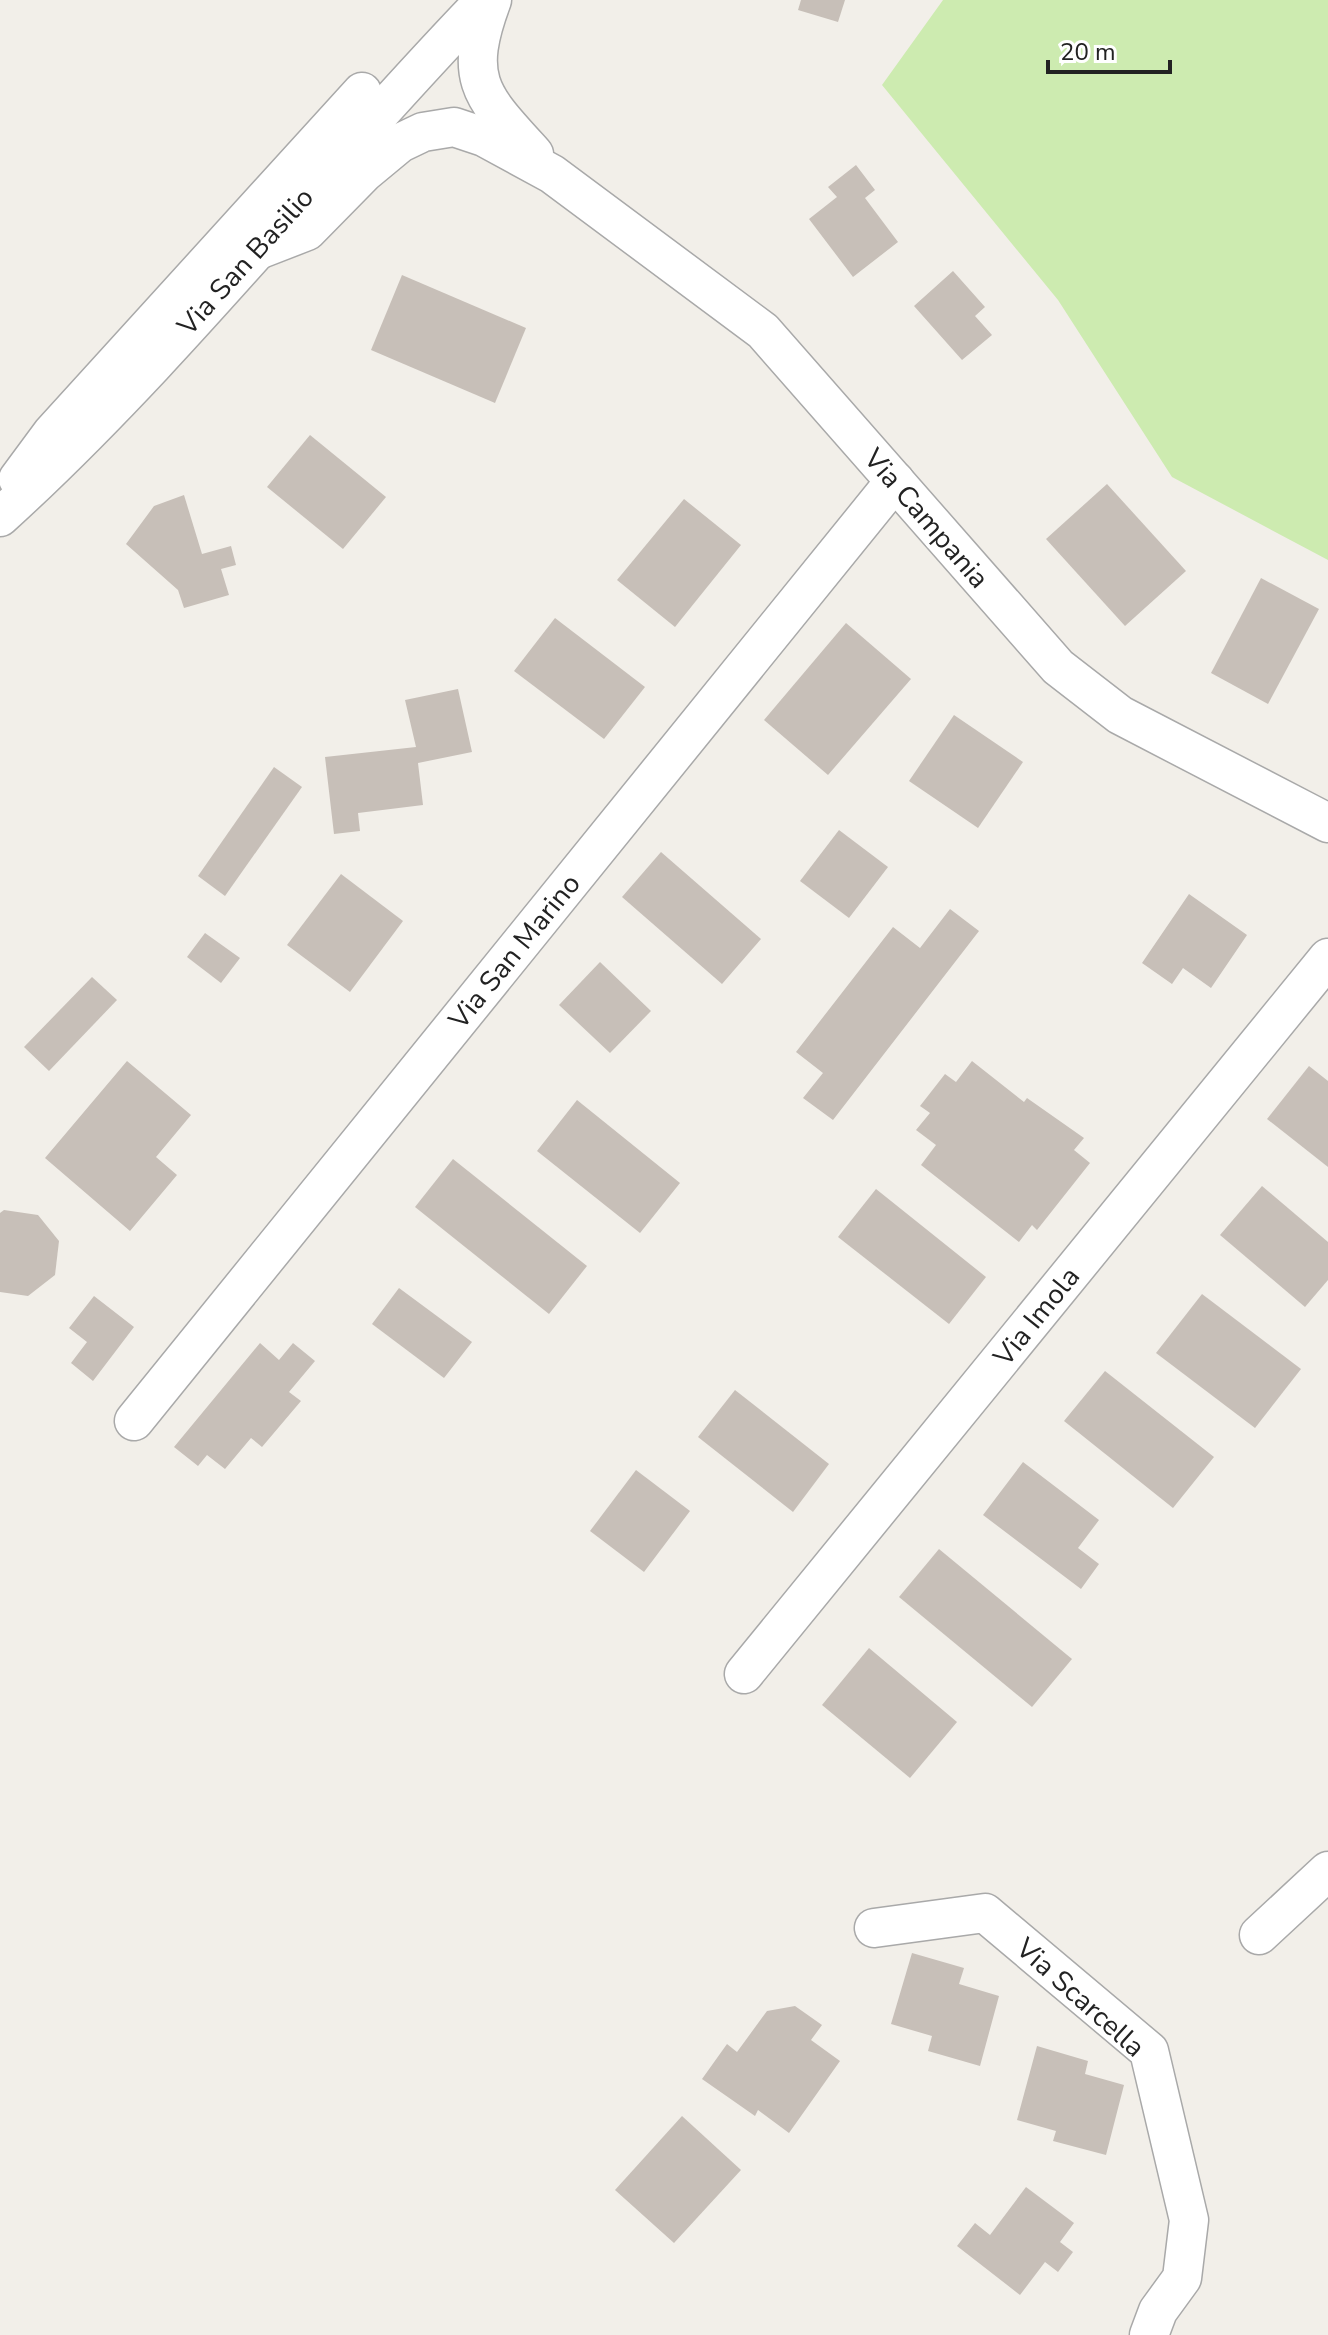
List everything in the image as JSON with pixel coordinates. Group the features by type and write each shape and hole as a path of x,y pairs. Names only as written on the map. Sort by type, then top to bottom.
{"street":[{"name":"Via San Basilio","path":"0,503 52,433 282,178 450,0"},
{"name":"Via San Basilio","path":"0,517 67,456 485,0"},
{"path":"492,0 481,28 476,61 481,90 552,174"},
{"path":"253,252 307,231 365,172 400,143 423,132 454,127 484,137 552,174"},
{"name":"Via Campania","path":"552,174 763,331 1058,667 1120,715 1328,823"},
{"name":"Via San Marino","path":"134,1421 895,481"},
{"name":"Via Imola","path":"744,1674 1328,958"},
{"path":"1259,1935 1328,1871"},
{"name":"Via Scarcella","path":"874,1928 985,1913 1149,2051 1189,2220 1182,2278 1158,2311 1149,2335"}],"green space":[{"path":"943,0 1328,0 1328,560 1172,477 1058,300 882,85"}],"building":[{"path":"801,0 845,0 838,22 798,10"},
{"path":"856,165 875,190 865,198 898,242 853,277 809,219 837,197 828,187"},
{"path":"953,271 985,307 975,316 992,335 962,360 914,306"},
{"path":"402,275 526,328 495,403 371,350"},
{"path":"310,435 386,497 343,549 267,487"},
{"path":"1107,484 1186,571 1125,626 1046,539"},
{"path":"184,495 202,554 231,546 236,565 221,569 229,595 184,608 178,590 126,544 154,506"},
{"path":"684,499 741,545 675,627 617,580"},
{"path":"1261,578 1319,609 1268,704 1211,673"},
{"path":"555,618 645,687 604,739 514,671"},
{"path":"846,623 911,679 828,775 764,720"},
{"path":"458,689 472,752 418,763 423,805 358,813 360,831 334,834 325,757 416,747 405,700"},
{"path":"954,715 1023,762 978,828 909,781"},
{"path":"274,767 302,787 225,896 198,876"},
{"path":"839,830 888,867 849,918 800,881"},
{"path":"661,852 761,939 722,984 622,897"},
{"path":"341,874 403,921 350,992 287,945"},
{"path":"1189,894 1247,935 1211,988 1183,968 1172,984 1142,963"},
{"path":"950,909 979,931 833,1120 803,1098 823,1073 796,1052 893,927 920,948"},
{"path":"205,933 240,958 221,983 187,957"},
{"path":"600,962 651,1011 610,1053 559,1005"},
{"path":"92,977 117,1000 49,1071 24,1047"},
{"path":"127,1061 191,1115 156,1157 177,1175 130,1231 45,1158"},
{"path":"972,1061 1024,1102 1027,1098 1084,1138 1074,1150 1090,1163 1037,1230 1032,1225 1019,1242 921,1165 936,1145 916,1130 930,1113 920,1106 945,1074 956,1082"},
{"path":"1309,1066 1328,1081 1328,1167 1267,1119"},
{"path":"577,1100 680,1183 640,1233 537,1151"},
{"path":"453,1159 587,1266 549,1314 415,1207"},
{"path":"1262,1186 1328,1242 1328,1280 1305,1307 1220,1235"},
{"path":"876,1189 986,1277 949,1324 838,1237"},
{"path":"4,1210 38,1215 59,1241 55,1275 28,1296 0,1292 0,1213"},
{"path":"399,1288 472,1342 444,1378 372,1324"},
{"path":"1202,1294 1301,1369 1255,1428 1156,1353"},
{"path":"94,1296 134,1327 93,1381 71,1363 87,1342 69,1328"},
{"path":"260,1343 279,1360 293,1343 315,1361 289,1392 301,1401 262,1447 251,1438 225,1469 207,1455 198,1466 174,1447"},
{"path":"1105,1371 1214,1457 1173,1508 1064,1421"},
{"path":"735,1390 829,1464 793,1512 698,1437"},
{"path":"1023,1462 1099,1520 1078,1548 1099,1564 1081,1589 983,1515"},
{"path":"636,1470 690,1511 644,1572 590,1531"},
{"path":"939,1549 1072,1659 1032,1707 899,1597"},
{"path":"869,1648 957,1722 910,1778 822,1705"},
{"path":"912,1953 964,1968 959,1984 999,1996 980,2066 928,2051 932,2036 891,2024"},
{"path":"795,2006 822,2025 811,2040 840,2061 789,2133 758,2110 755,2116 702,2079 727,2044 737,2052 767,2011"},
{"path":"1037,2046 1088,2061 1085,2074 1124,2085 1106,2155 1053,2141 1056,2131 1017,2120"},
{"path":"682,2116 741,2170 674,2243 615,2190"},
{"path":"1026,2187 1074,2223 1060,2242 1073,2252 1058,2272 1045,2262 1020,2295 957,2246 975,2223 990,2235"}]}
